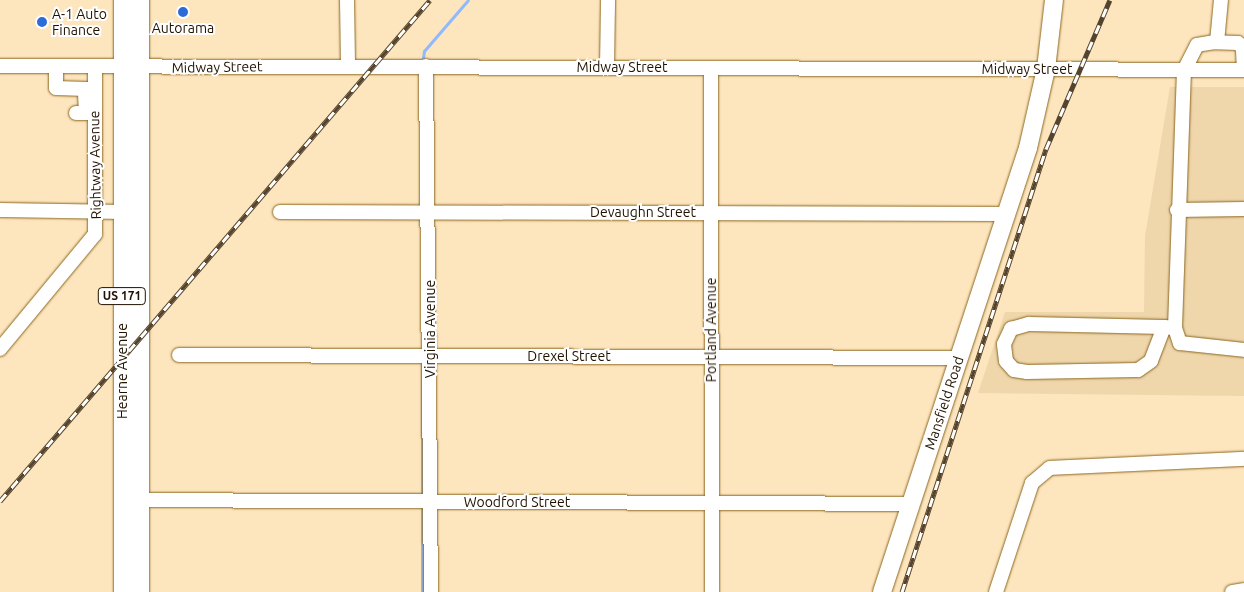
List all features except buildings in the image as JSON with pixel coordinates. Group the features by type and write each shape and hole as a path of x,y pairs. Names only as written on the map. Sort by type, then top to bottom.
{"main road":[{"name":"Hearne Avenue","path":"123,0 132,68 140,592"},
{"name":"Hearne Avenue","path":"123,592 123,212 132,68 140,0"},
{"name":"Mansfield Road","path":"1041,69 1047,0"},
{"name":"Mansfield Road","path":"882,592 1028,148 1054,0"}],"street":[{"path":"347,0 348,66"},
{"path":"607,67 608,0"},
{"path":"1217,42 1221,0"},
{"path":"1170,327 1028,324 1011,329 1004,344 1006,361 1021,371 1138,370 1151,361 1170,327 1184,70 1197,45 1217,42 1238,43 1243,48 1244,70"},
{"name":"Midway Street","path":"0,66 95,68 426,66 1244,70"},
{"path":"56,66 56,88 90,89"},
{"name":"Virginia Avenue","path":"426,66 431,356 431,592"},
{"name":"Rightway Avenue","path":"0,349 90,243 96,210 85,113 95,68"},
{"name":"Portland Avenue","path":"711,68 712,592"},
{"path":"1177,210 1244,209"},
{"path":"0,210 96,210 123,212"},
{"name":"Devaughn Street","path":"280,212 1006,214"},
{"path":"1170,327 1180,343 1244,350"},
{"name":"Drexel Street","path":"179,355 959,358"},
{"path":"996,592 1032,483 1044,473 1062,465 1244,459"},
{"name":"Woodford Street","path":"122,500 911,504"},
{"path":"1232,592 1244,590"}],"shaded area":[{"path":"1170,87 1244,87 1244,396 978,393 1005,312 1144,312 1145,236"}],"waterway":[{"path":"423,58 424,51 468,0"},
{"path":"422,364 422,493"},
{"path":"422,509 422,592"}],"railway":[{"path":"0,501 430,0"},
{"path":"902,592 1046,149 1110,0"}],"place":[{"name":"Autorama","path":"183,12"},
{"name":"A-1 Auto Finance","path":"42,22"}]}
